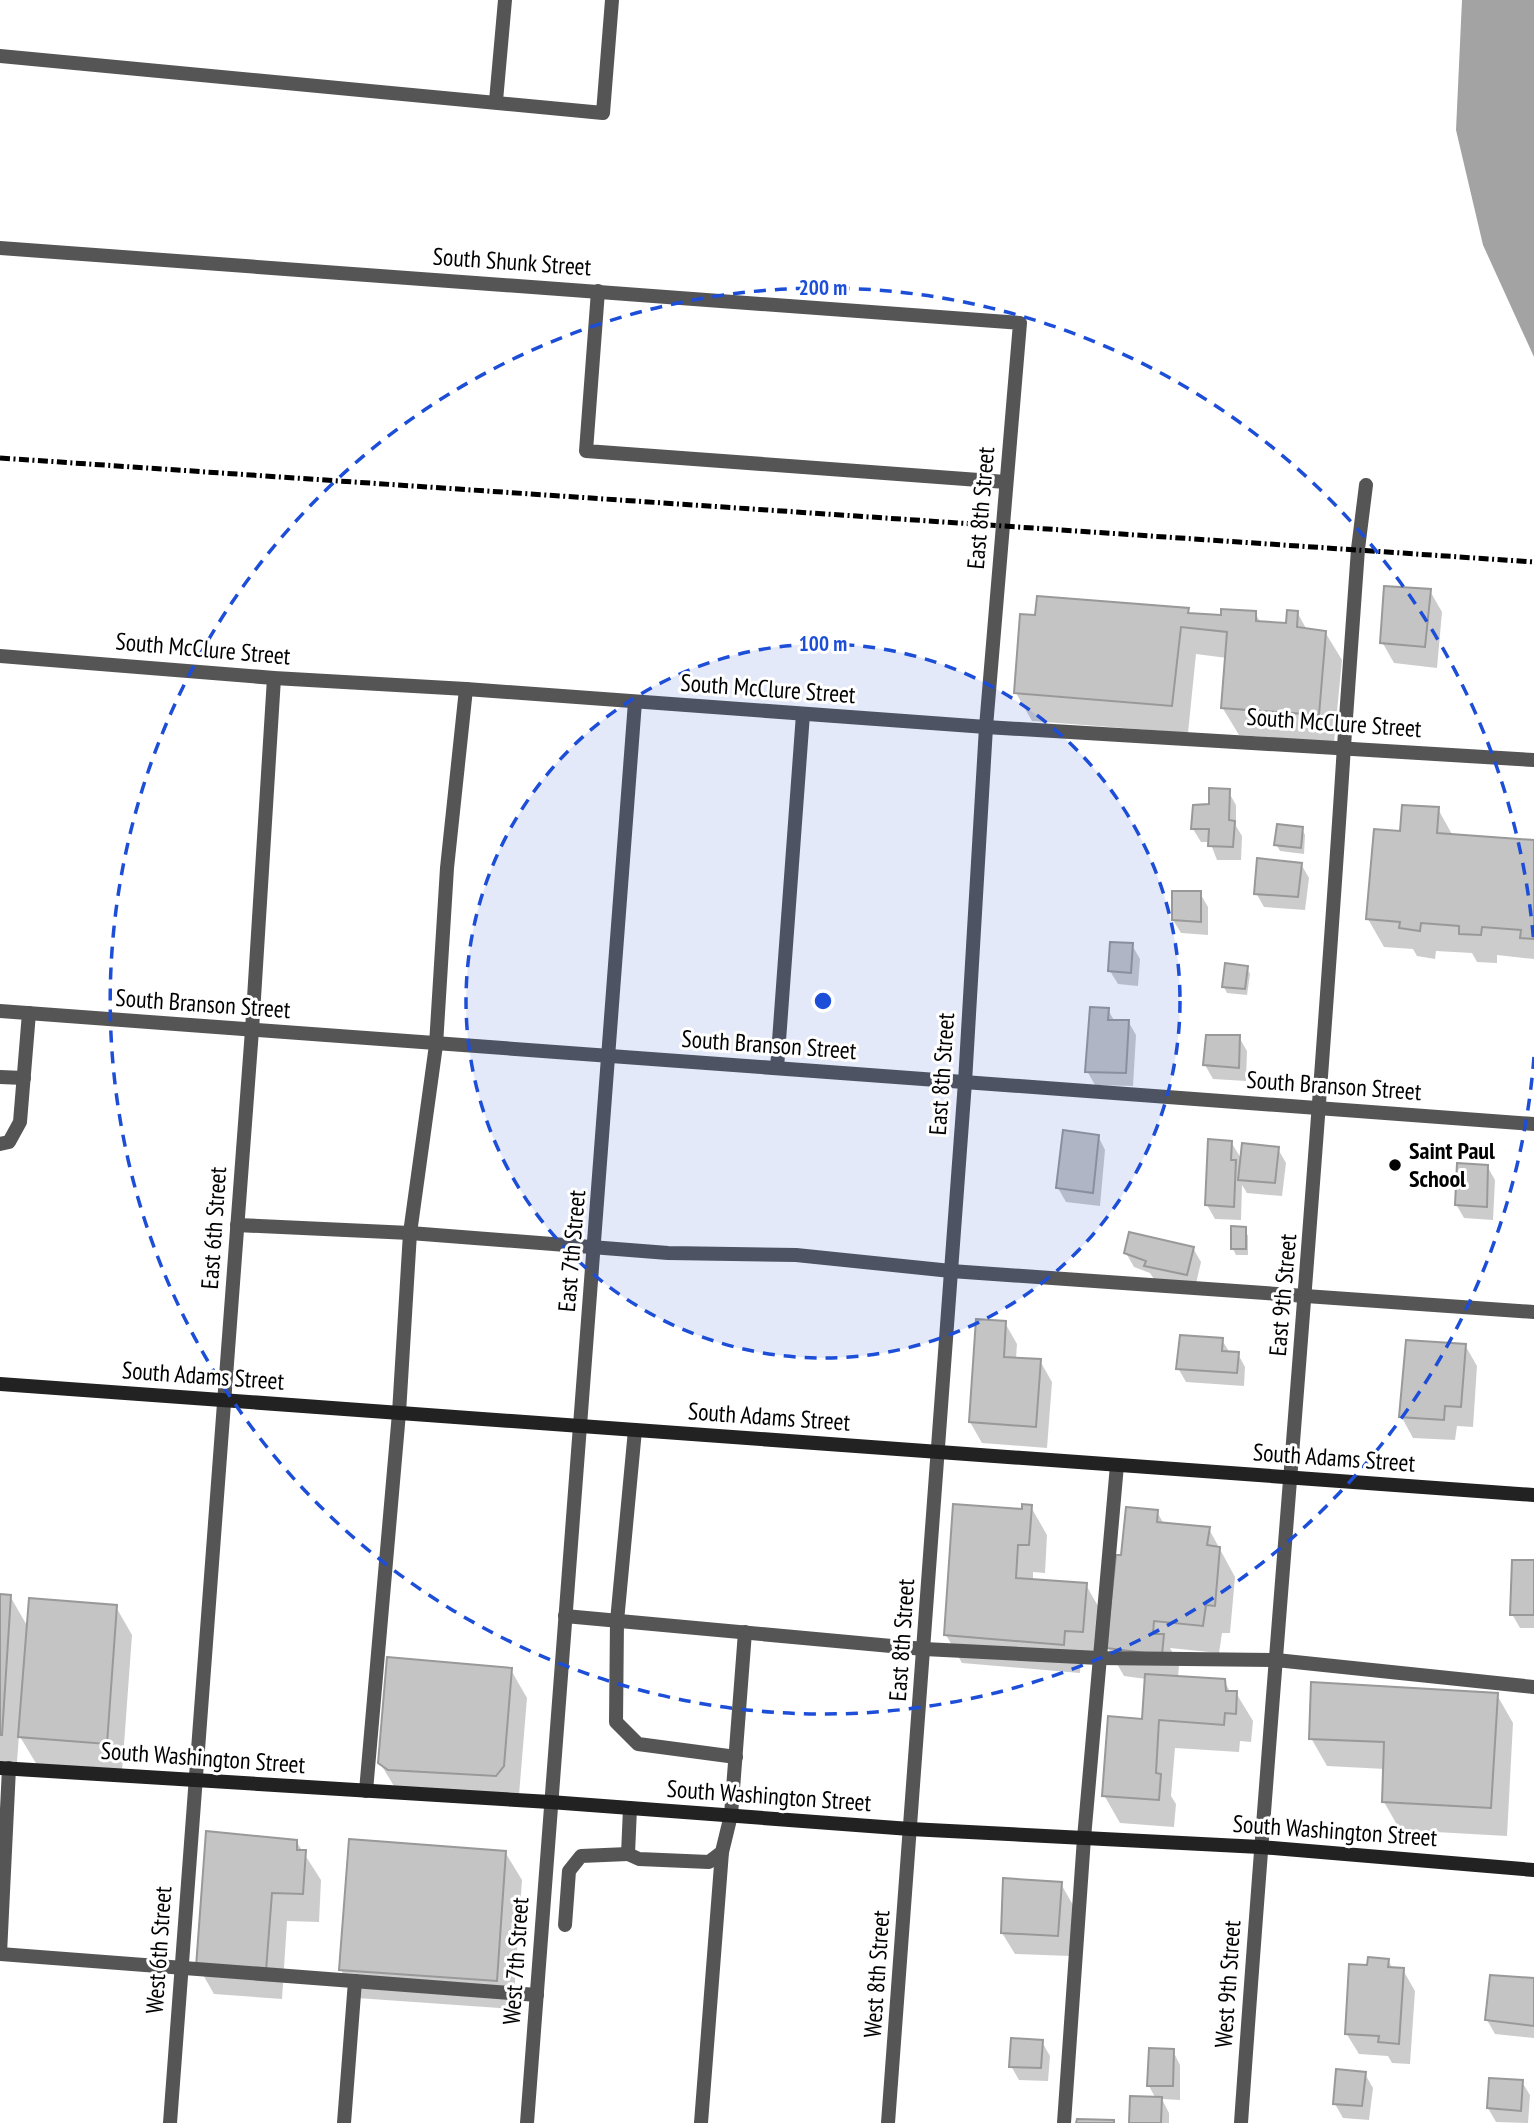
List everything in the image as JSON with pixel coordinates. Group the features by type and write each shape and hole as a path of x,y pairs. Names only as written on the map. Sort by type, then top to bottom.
{"main road":[{"name":"South Adams Street","path":"0,1384 1534,1495"},
{"name":"South Washington Street","path":"4,1768 550,1802 910,1829 1260,1847 1534,1870"}],"street":[{"path":"496,101 505,0"},
{"path":"0,56 603,113 612,0"},
{"name":"South Shunk Street","path":"0,248 1020,323"},
{"path":"598,291 586,451 1006,482"},
{"name":"East 8th Street","path":"910,1829 965,1082 986,727 1020,323"},
{"name":"East 9th Street","path":"1260,1847 1321,1107 1358,549 1366,485"},
{"name":"South McClure Street","path":"0,656 274,678 466,689 986,727 1345,746 1534,760"},
{"name":"East 6th Street","path":"194,1780 252,1030 274,678"},
{"path":"366,1791 399,1413 410,1233 436,1045 447,868 466,689"},
{"name":"East 7th Street","path":"550,1802 610,1056 635,702"},
{"path":"777,1068 803,714"},
{"name":"South Branson Street","path":"0,1011 1534,1124"},
{"path":"0,1144 9,1142 20,1122 29,1013"},
{"path":"0,1077 24,1078"},
{"path":"237,1225 410,1233 668,1253 796,1255 951,1271 1534,1312"},
{"path":"635,1430 617,1621 616,1722 638,1744 736,1757"},
{"path":"1064,2123 1084,1838 1117,1465"},
{"path":"565,1616 924,1649 1099,1658 1276,1660 1534,1687"},
{"path":"701,2123 722,1852 732,1815 745,1632"},
{"path":"4,1768 0,1954 537,1995"},
{"name":"West 6th Street","path":"170,2123 194,1780"},
{"name":"West 7th Street","path":"527,2123 550,1802"},
{"path":"628,1854 630,1808"},
{"name":"West 8th Street","path":"888,2123 910,1829"},
{"name":"West 9th Street","path":"1241,2123 1260,1847"},
{"path":"565,1925 569,1871 581,1856 628,1854 639,1859 709,1862 722,1852"},
{"path":"344,2123 355,1981"}],"shaded area":[{"path":"1462,0 1534,0 1534,357 1483,245 1456,130"}],"building":[{"path":"1384,586 1431,589 1425,647 1380,643"},
{"path":"1037,596 1189,608 1188,613 1221,615 1221,609 1256,611 1256,621 1286,623 1287,610 1298,611 1297,627 1326,631 1319,715 1221,708 1227,632 1181,627 1172,706 1014,693 1020,614 1035,615"},
{"path":"1209,788 1230,789 1229,820 1235,821 1233,847 1208,846 1209,829 1191,829 1193,805 1209,804"},
{"path":"1402,805 1439,807 1437,833 1534,840 1534,939 1520,938 1521,930 1482,927 1481,935 1459,934 1459,926 1421,923 1420,931 1399,928 1400,922 1366,919 1374,829 1400,831"},
{"path":"1277,824 1303,827 1301,848 1274,845"},
{"path":"1257,858 1302,863 1298,897 1254,894"},
{"path":"1172,891 1201,891 1201,922 1172,920"},
{"path":"1110,942 1133,943 1131,973 1108,971"},
{"path":"1225,963 1248,966 1245,989 1222,987"},
{"path":"1090,1007 1109,1008 1108,1020 1129,1020 1126,1073 1085,1072"},
{"path":"1206,1035 1240,1035 1239,1068 1203,1065"},
{"path":"1063,1130 1099,1135 1093,1193 1056,1188"},
{"path":"1208,1139 1232,1141 1231,1160 1236,1160 1234,1207 1205,1205"},
{"path":"1242,1143 1279,1147 1275,1183 1238,1180"},
{"path":"1457,1163 1488,1165 1487,1207 1455,1205"},
{"path":"1231,1226 1246,1227 1246,1249 1231,1249"},
{"path":"1129,1232 1194,1247 1187,1275 1144,1266 1146,1261 1124,1253"},
{"path":"976,1319 1006,1321 1004,1357 1041,1359 1036,1427 969,1422"},
{"path":"1180,1335 1223,1338 1222,1351 1239,1352 1237,1373 1176,1369"},
{"path":"1406,1340 1466,1344 1461,1407 1445,1406 1444,1420 1399,1417"},
{"path":"953,1504 1022,1509 1022,1504 1032,1505 1029,1545 1018,1545 1016,1578 1087,1583 1083,1632 1065,1631 1064,1645 944,1635"},
{"path":"1126,1507 1158,1510 1157,1522 1210,1527 1207,1545 1220,1547 1215,1606 1206,1605 1203,1626 1154,1621 1153,1634 1164,1634 1162,1655 1106,1648 1116,1555 1121,1555"},
{"path":"1512,1560 1534,1560 1534,1615 1510,1615"},
{"path":"0,1594 11,1595 2,1735 0,1735"},
{"path":"29,1598 117,1605 107,1744 18,1737"},
{"path":"387,1657 512,1668 504,1766 496,1776 388,1770 378,1763"},
{"path":"1145,1674 1225,1679 1226,1691 1237,1691 1236,1714 1225,1713 1224,1725 1159,1720 1156,1773 1161,1774 1159,1800 1102,1796 1108,1716 1142,1719"},
{"path":"1311,1682 1498,1693 1491,1808 1382,1802 1384,1742 1309,1739"},
{"path":"206,1831 297,1840 297,1850 306,1850 303,1894 272,1893 266,1971 196,1967"},
{"path":"349,1839 506,1851 497,1981 339,1970"},
{"path":"1003,1878 1062,1882 1058,1936 1001,1933"},
{"path":"1368,1957 1389,1959 1388,1967 1404,1968 1399,2044 1378,2042 1379,2036 1345,2034 1349,1964 1367,1965"},
{"path":"1490,1975 1534,1978 1534,2026 1485,2020"},
{"path":"1011,2038 1043,2040 1041,2068 1009,2067"},
{"path":"1149,2048 1174,2049 1173,2086 1147,2086"},
{"path":"1336,2069 1366,2072 1362,2106 1333,2104"},
{"path":"1489,2078 1523,2080 1521,2111 1487,2108"},
{"path":"1130,2096 1162,2097 1161,2123 1129,2123"},
{"path":"1077,2119 1114,2120 1114,2123 1076,2123"}],"railway":[{"path":"0,458 1534,562"}],"place":[{"name":"Saint Paul School","path":"1395,1165"}]}
